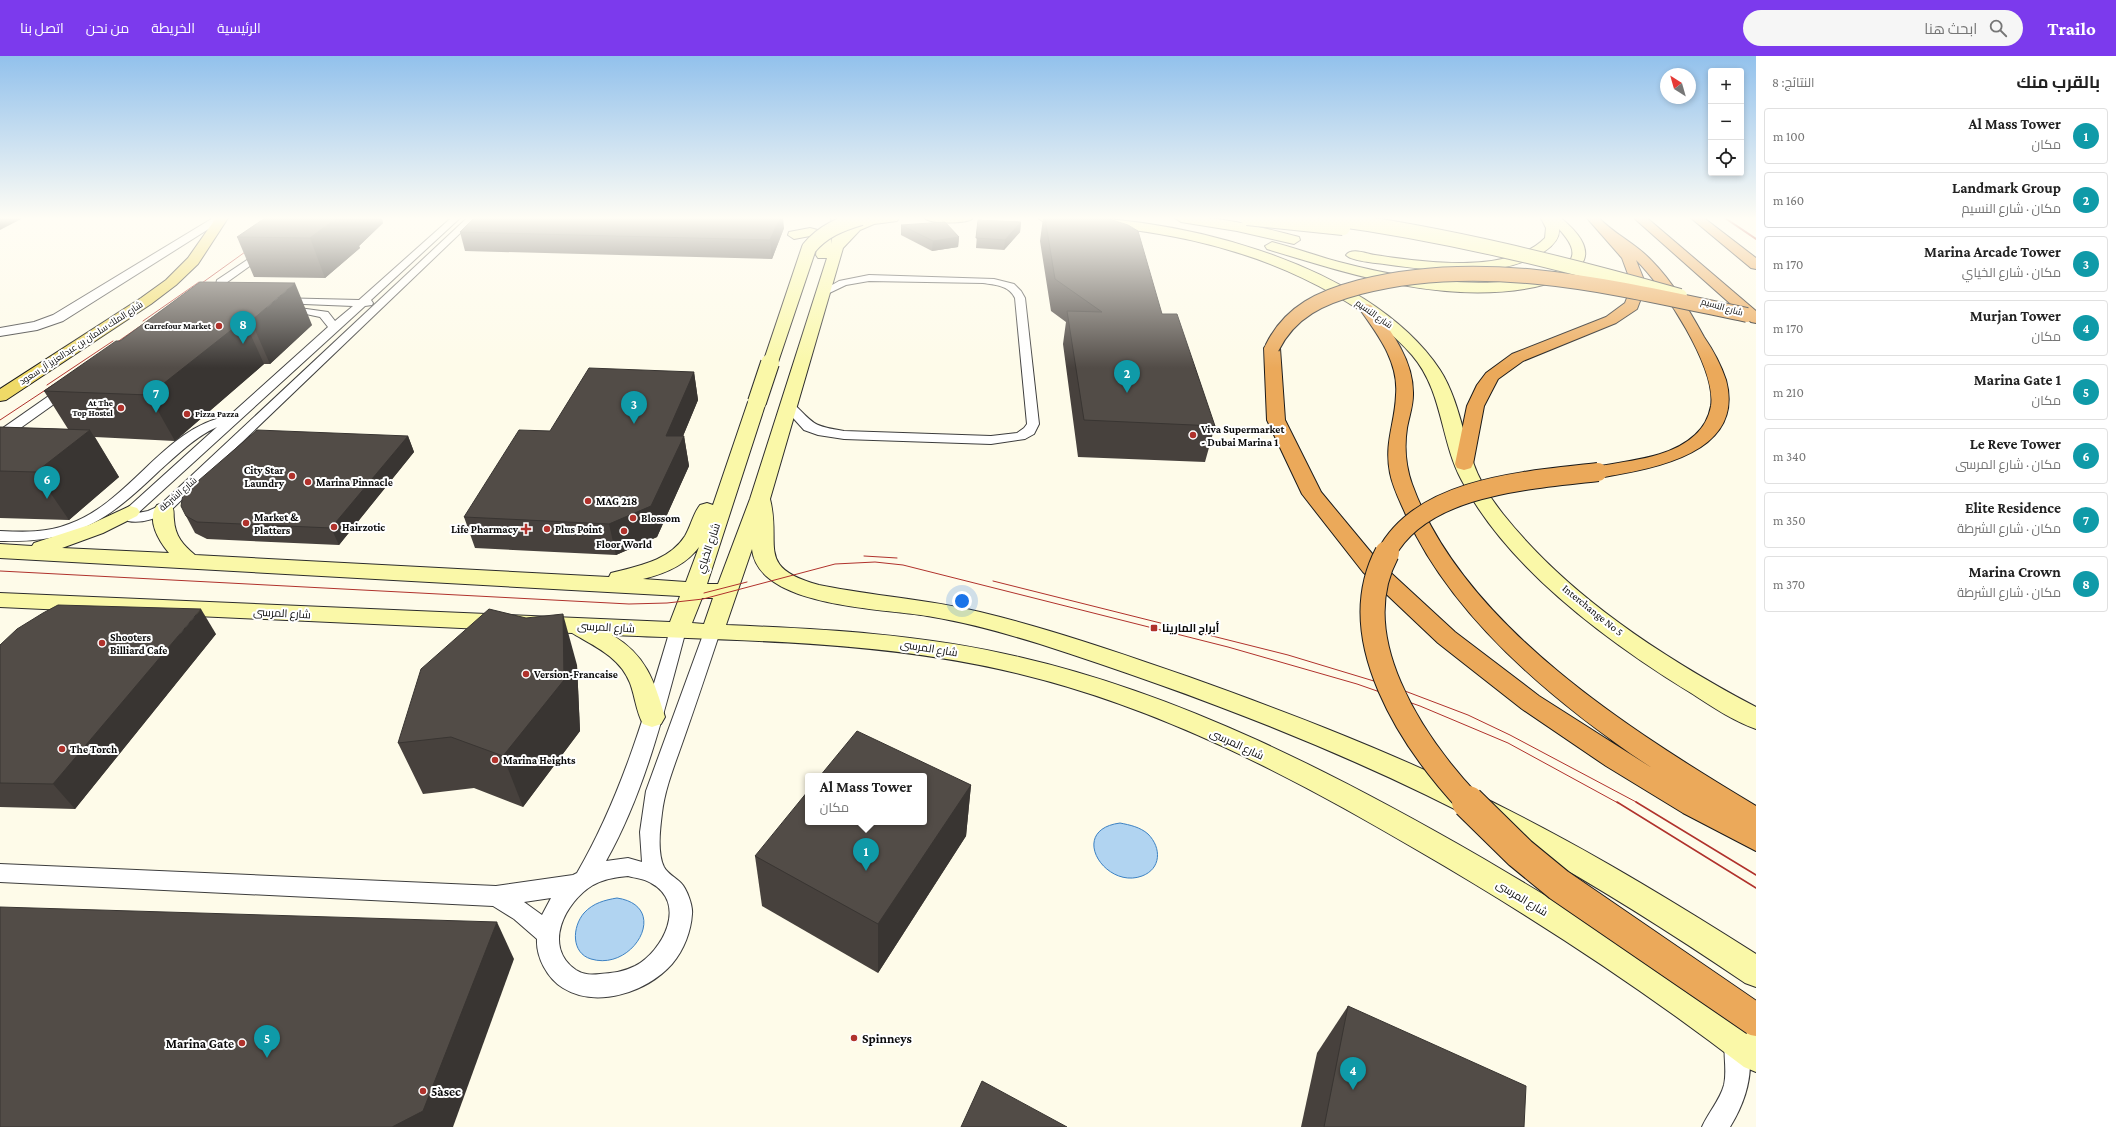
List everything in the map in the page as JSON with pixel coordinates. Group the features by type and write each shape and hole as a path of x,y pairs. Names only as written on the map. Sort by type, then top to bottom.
{"highway":[{"path":"1464,464 1476,403 1483,388 1493,375 1522,354 1607,323 1625,312 1636,299 1640,285 1635,268"},
{"path":"1651,268 1674,295 1714,371 1720,392 1720,402 1715,422 1709,431 1690,447 1660,459 1598,472 1492,487 1450,501 1415,521 1390,547 1380,563 1374,580 1372,621 1380,662 1393,694 1408,722 1427,752 1452,782 1512,846 1550,878 1591,908 1756,1020"},
{"path":"1697,268 1753,317"},
{"path":"1753,317 1641,294 1563,282 1493,276 1432,276 1361,286 1319,300 1289,321 1276,338 1269,363 1270,396 1280,434 1289,455 1309,489 1336,526 1397,593 1428,622 1490,673 1564,726 1648,778 1756,839"},
{"path":"1366,308 1391,343 1401,368 1404,381 1404,405 1397,446 1402,481 1418,521 1445,566 1486,615 1506,636 1576,698 1659,759 1756,820"}],"main road":[{"name":"شارع الملك سلمان بن عبدالعزيز آل سعود","path":"0,396 133,310 187,268"},
{"name":"شارع الخياي","path":"678,630 736,465 802,268"},
{"path":"826,268 829,275"},
{"path":"712,632 760,499 831,268"},
{"name":"شارع النسيم","path":"1292,268 1331,287 1366,308 1399,332 1426,362 1434,374 1464,464"},
{"path":"1352,268 1417,282 1466,287 1510,286 1546,280 1572,268"},
{"path":"1557,268 1650,288"},
{"path":"1577,268 1650,288"},
{"name":"شارع النسيم","path":"1650,288 1753,317"},
{"path":"133,310 171,302"},
{"name":"Interchange No 5","path":"1464,464 1472,481 1495,515 1538,564 1575,597 1625,636 1703,689 1756,719"},
{"path":"593,583 653,569 684,550 696,535 719,482 736,465"},
{"path":"760,499 764,513 761,548 763,556 773,571 792,584 816,592 949,613 1038,636 1203,692 1345,748 1443,791 1556,849 1621,886 1756,972"},
{"path":"164,509 163,524 168,540 188,560"},
{"path":"23,552 79,536 112,522 130,512"},
{"path":"0,551 188,560 726,592"},
{"name":"شارع المرسى","path":"0,600 826,637 937,648 984,657 1080,682 1172,715 1300,773 1374,811 1538,907 1629,966 1746,1047"},
{"path":"68,623 108,605"},
{"path":"575,626 615,647 634,665 643,683 652,717"}],"street":[{"path":"0,332 37,326 58,318 140,268"},
{"path":"231,302 220,289 221,282 240,268"},
{"name":"شارع الشرطة","path":"400,268 130,512 133,518 139,518 164,509 419,268"},
{"path":"789,406 809,427 818,431 844,435 991,440 1020,436 1029,431 1033,424 1020,298 1019,294 1010,286 983,280 869,278 843,283 823,293"},
{"path":"274,304 337,297 381,285"},
{"path":"274,304 378,306"},
{"path":"274,304 321,313 327,316 334,327"},
{"path":"0,436 76,383"},
{"path":"0,536 19,538 41,537 65,531 89,522 109,510 191,436 216,422 235,418"},
{"name":"شارع الخياي","path":"581,882 612,827 652,717 678,630"},
{"path":"655,873 649,843 652,810 656,791 712,632"},
{"path":"0,873 496,896 581,882 613,868 642,868 655,873 666,880 675,890 680,902 682,916 679,930 673,945 664,958 650,970 635,979 618,985 601,987 584,985 570,980 559,970 551,959 547,947 547,933 550,922 561,901 581,882"},
{"path":"496,896 522,912 547,933"},
{"path":"1715,1127 1733,1098 1738,1081 1739,1061 1746,1047"}],"water":[{"path":"1120,823 1142,830 1148,834 1156,845 1156,863 1148,873 1142,876 1128,878 1116,875 1105,867 1097,857 1094,847 1096,836 1104,828"},
{"path":"617,898 633,903 642,913 644,924 640,936 632,948 621,956 607,960 591,959 584,956 577,946 576,939 577,925 580,919 584,913 595,904"}],"building":[{"path":"1053,268 1149,268 1162,314 1177,314 1215,426 1084,420 1067,311 1102,312 1055,279"},
{"path":"200,282 295,283 251,321 244,320 149,395 44,391 116,341 120,341"},
{"path":"589,368 694,372 666,436 684,436 651,506 609,524 464,517 519,430 550,431"},
{"path":"0,427 90,430 36,472 0,471"},
{"name":"Marina Pinnacle","path":"257,430 408,436 331,528 197,522 186,516 181,506 183,494"},
{"name":"The Torch","path":"58,605 201,609 53,784 0,783 0,645 17,629"},
{"path":"489,609 526,618 563,614 564,680 503,756 451,737 398,743 421,669"},
{"path":"857,731 971,785 878,924 755,856 805,795 805,825 927,825 927,773 822,773"},
{"name":"Marina Gate","path":"0,907 497,922 423,1111 392,1127 0,1127"},
{"path":"1348,1006 1526,1086 1524,1127 1324,1127"},
{"path":"982,1081 1067,1127 961,1127"}],"tram line":[{"path":"195,288 223,268"},
{"path":"143,321 199,282"},
{"path":"110,347 149,320"},
{"path":"47,385 113,341"},
{"path":"0,420 53,385"},
{"path":"864,556 897,558"},
{"path":"0,571 629,604 667,603 703,599 835,564 875,562 903,565 1228,647 1357,684 1420,706 1508,743 1618,803"},
{"path":"993,581 1288,655 1397,688 1468,715 1510,735 1638,803"},
{"path":"704,593 747,582"},
{"path":"1617,802 1756,888"},
{"path":"1636,802 1756,875"}],"place":[{"name":"Carrefour Market","path":"219,326"},
{"name":"Marina Crown","path":"243,344"},
{"name":"Landmark Group","path":"1127,393"},
{"name":"At The Top Hostel","path":"121,408"},
{"name":"Elite Residence","path":"156,413"},
{"name":"Pizza Pazza","path":"187,414"},
{"name":"Marina Arcade Tower","path":"634,424"},
{"name":"Viva Supermarket - Dubai Marina 1","path":"1193,435"},
{"name":"City Star Laundry","path":"292,476"},
{"name":"Marina Pinnacle","path":"308,482"},
{"name":"Le Reve Tower","path":"47,499"},
{"name":"MAG 218","path":"588,501"},
{"name":"Blossom","path":"633,518"},
{"name":"Market & Platters","path":"246,523"},
{"name":"Hairzotic","path":"334,527"},
{"name":"Life Pharmacy","path":"526,529"},
{"name":"Plus Point","path":"547,529"},
{"name":"Floor World","path":"624,531"},
{"name":"أبراج المارينا","path":"1154,628"},
{"name":"Shooters Billiard Cafe","path":"102,643"},
{"name":"Version-Francaise","path":"526,674"},
{"name":"The Torch","path":"62,749"},
{"name":"Marina Heights","path":"495,760"},
{"name":"Al Mass Tower","path":"866,871"},
{"name":"Spinneys","path":"854,1038"},
{"name":"Marina Gate","path":"242,1043"},
{"name":"Marina Gate 1","path":"267,1058"},
{"name":"Murjan Tower","path":"1353,1090"},
{"name":"5àsec","path":"423,1091"}]}
